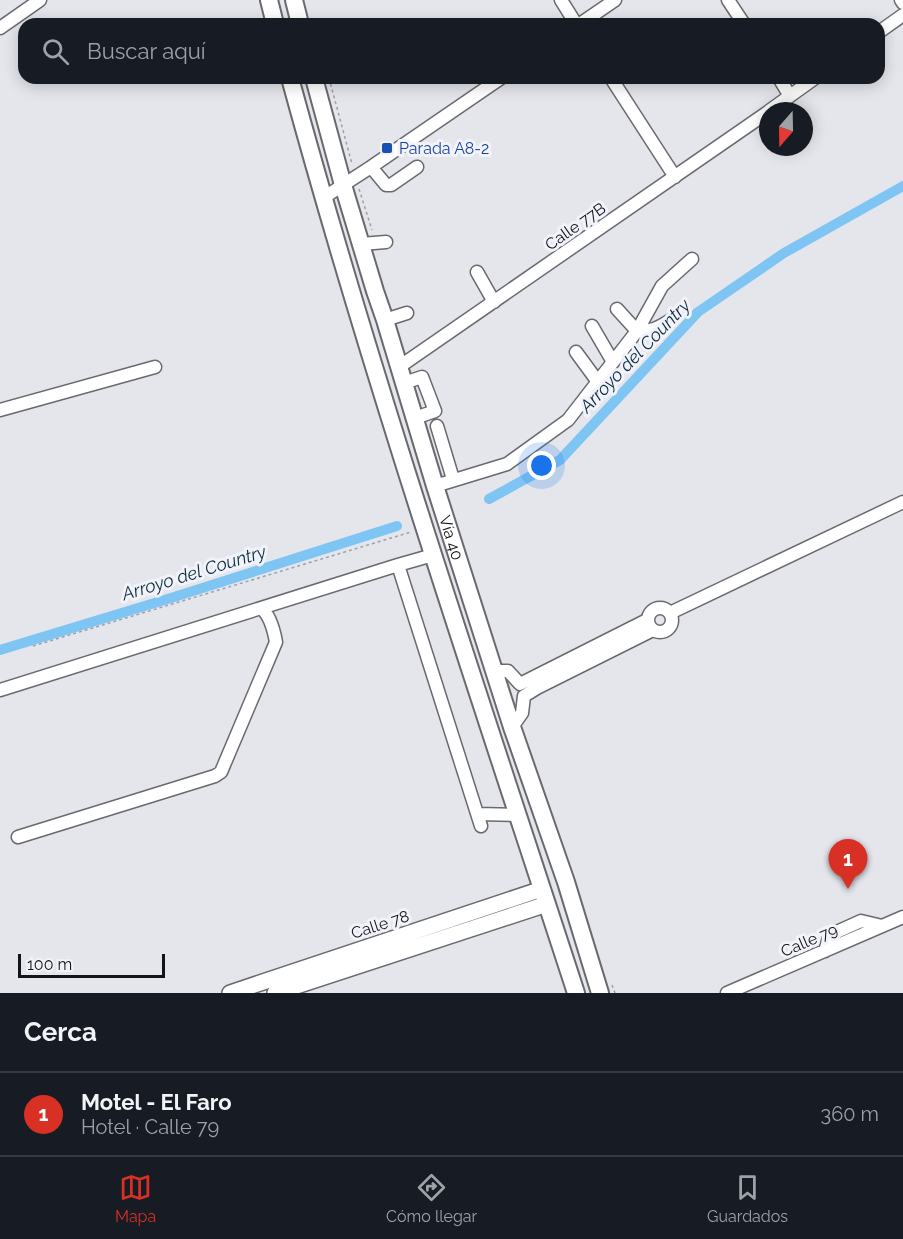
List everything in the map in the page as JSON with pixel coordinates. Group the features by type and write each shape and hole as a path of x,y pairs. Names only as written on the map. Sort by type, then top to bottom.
{"highway":[{"path":"269,0 274,18"},
{"path":"294,0 298,18"},
{"name":"Vía 40","path":"292,84 428,556 441,581 511,815 544,896 576,993"},
{"name":"Vía 40","path":"316,84 349,181 374,243 375,291 512,727 566,882 600,993"},
{"path":"353,297 375,291"},
{"path":"441,581 464,574"},
{"path":"511,815 540,809"}],"main road":[{"name":"Calle 78","path":"230,993 544,896"},
{"name":"Calle 78","path":"275,993 544,896"}],"street":[{"path":"0,28 40,0"},
{"path":"561,0 574,18"},
{"path":"587,18 615,0"},
{"path":"728,0 740,18"},
{"path":"885,28 903,15"},
{"path":"323,198 492,84"},
{"path":"615,84 675,177"},
{"path":"783,84 790,96"},
{"name":"Calle 77B","path":"782,102 807,84"},
{"name":"Calle 77B","path":"399,367 759,118"},
{"path":"370,167 386,185 391,185 417,167"},
{"path":"435,486 507,464 568,420 637,331 662,286 692,259"},
{"path":"477,272 494,302"},
{"path":"617,309 637,331 654,330 669,321"},
{"path":"385,320 407,313"},
{"path":"592,326 613,362"},
{"path":"576,352 598,382"},
{"path":"0,410 155,367"},
{"path":"437,426 453,479"},
{"path":"670,613 903,502"},
{"path":"0,690 428,556"},
{"path":"398,565 480,820 511,815"},
{"path":"18,837 219,774 276,642 266,612 261,608"},
{"path":"656,608 664,608 670,613 672,624 667,630 660,632 650,625 650,613 656,608"},
{"path":"522,690 650,625"},
{"path":"495,671 508,671 522,690 522,713 512,727"},
{"name":"Calle 79","path":"727,993 903,917"},
{"path":"825,951 828,932 860,918 882,926"}],"path":[{"path":"330,84 349,181 374,243"},
{"path":"33,646 419,530"}],"waterway":[{"name":"Arroyo del Country","path":"489,499 560,460 698,312 784,253 903,186"},
{"name":"Arroyo del Country","path":"0,650 397,526"}],"place":[{"name":"Parada A8-2","path":"387,148"},
{"name":"Motel - El Faro","path":"848,889"}]}
